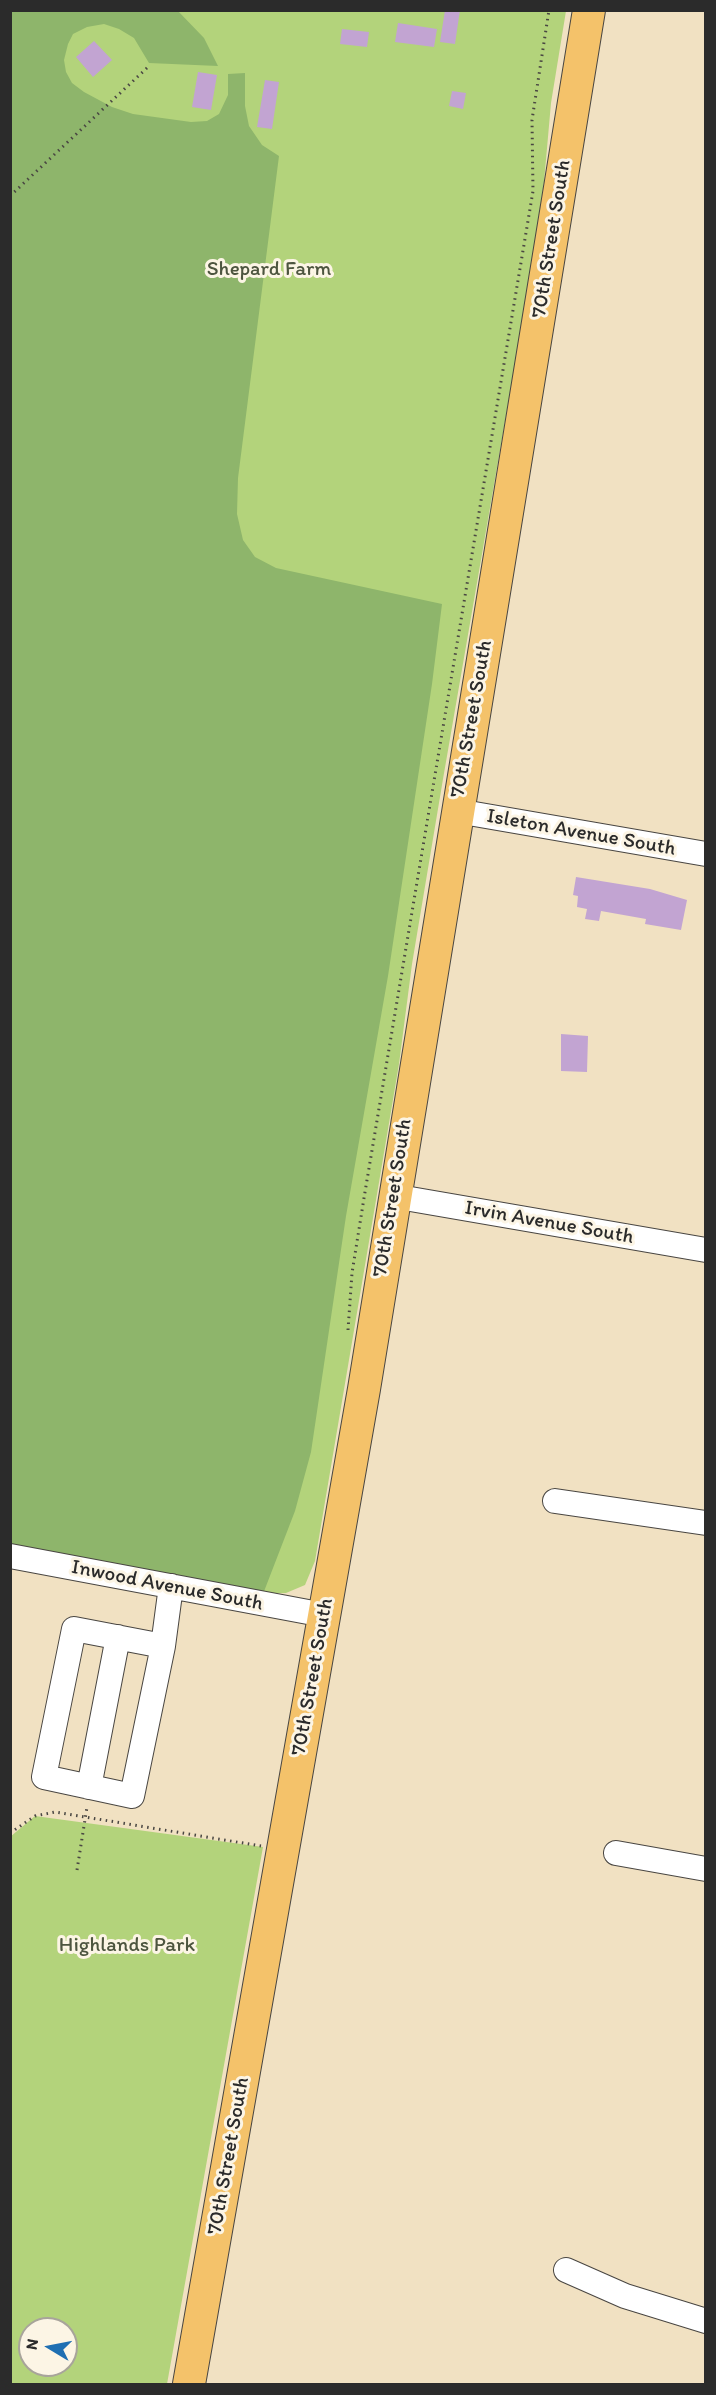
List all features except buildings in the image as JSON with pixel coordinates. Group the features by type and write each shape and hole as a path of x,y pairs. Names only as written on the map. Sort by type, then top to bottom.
{"main road":[{"name":"70th Street South","path":"189,2385 364,1389 393,1196 589,10"}],"street":[{"name":"Isleton Avenue South","path":"457,811 705,854"},
{"name":"Irvin Avenue South","path":"393,1196 705,1250"},
{"path":"555,1501 705,1523"},
{"name":"Inwood Avenue South","path":"10,1556 324,1616"},
{"path":"163,1646 74,1629 44,1777 132,1796 163,1646 171,1587"},
{"path":"89,1787 118,1637"},
{"path":"616,1853 705,1869"},
{"path":"566,2270 625,2296 705,2322"}],"path":[{"path":"347,1335 352,1274 363,1198 533,191 532,120 549,10"},
{"path":"10,196 148,67"},
{"path":"77,1870 89,1787"},
{"path":"10,1833 36,1816 55,1812 263,1847"}],"green space":[{"name":"Shepard Farm","path":"177,10 204,38 218,66 149,63 134,38 119,29 104,24 87,27 73,34 64,60 66,72 72,83 112,107 133,114 191,122 207,121 219,114 228,95 228,74 245,73 245,106 249,126 262,145 279,156 238,478 237,514 243,540 255,557 276,568 442,604 388,976 346,1216 311,1452 295,1511 263,1594 11,1547 10,11"},
{"name":"Shepard Farm","path":"10,11 566,11 551,103 544,182 526,300 412,964 399,1064 315,1561 305,1585 286,1593 258,1594"},
{"name":"Highlands Park","path":"35,1816 263,1847 167,2384 11,2384 10,1837"}]}
